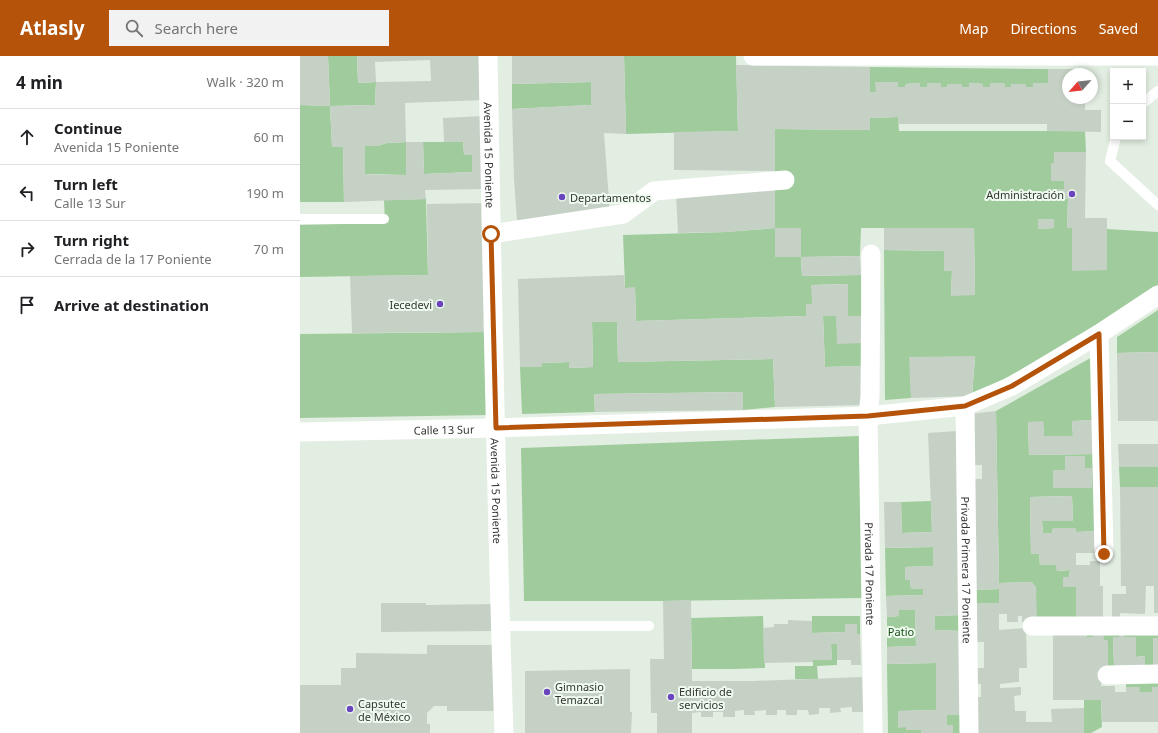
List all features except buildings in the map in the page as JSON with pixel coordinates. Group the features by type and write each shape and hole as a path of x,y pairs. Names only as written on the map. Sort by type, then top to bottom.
{"street":[{"name":"Avenida 15 Poniente","path":"488,56 491,234 504,733"},
{"path":"754,56 1158,56"},
{"path":"491,234 623,214 654,191 785,180"},
{"name":"Privada 17 Poniente","path":"871,254 870,396 868,416 873,733"},
{"name":"Calle 13 Sur","path":"300,432 496,428 868,416 965,406 1012,386 1099,334 1158,295"},
{"path":"1099,334 1104,554"},
{"name":"Privada Primera 17 Poniente","path":"965,406 968,733"},
{"path":"1032,626 1158,626"},
{"path":"1107,675 1158,674"}],"lane":[{"path":"1146,101 1158,91"},
{"path":"1115,140 1110,161 1158,205"},
{"path":"300,219 384,219"},
{"path":"501,626 650,626"}],"green space":[{"path":"328,56 357,56 358,83 376,82 375,105 330,106"},
{"path":"624,56 736,56 738,131 626,134"},
{"path":"870,67 1048,69 1048,83 1033,87 1026,87 1025,84 1011,84 1011,87 1005,87 1004,83 990,83 990,87 983,87 983,84 969,83 969,87 962,87 962,84 948,84 947,87 941,87 927,83 927,87 920,87 920,83 906,84 905,87 898,87 898,82 876,82 876,92 870,92"},
{"path":"591,82 591,105 512,109 512,84"},
{"path":"300,105 330,106 332,147 343,147 344,202 300,202"},
{"path":"898,117 899,131 1085,131 1086,152 1054,152 1054,163 1051,164 1051,181 1064,181 1064,189 1059,189 1059,199 1068,199 1067,228 1072,228 1072,270 1107,270 1107,229 1158,232 1158,285 1113,315 1020,370 972,396 975,357 910,357 911,398 885,400 884,250 944,251 944,271 952,271 951,295 975,295 974,228 861,228 860,256 801,257 802,276 861,275 862,316 848,316 847,284 812,285 812,304 806,305 806,316 636,321 635,288 625,288 623,235 726,232 775,228 775,129 870,130 870,118","holes":["1038,219 1054,219 1054,228 1038,229","775,228 801,228 801,256 776,257"]},
{"path":"406,142 406,175 365,174 365,146"},
{"path":"423,142 463,142 464,154 472,155 472,172 424,174"},
{"path":"426,199 428,275 300,277 300,225 385,223 384,200"},
{"path":"1158,310 1158,352 1117,353 1117,337"},
{"path":"823,316 836,316 863,343 864,366 825,367"},
{"path":"592,322 617,322 618,362 773,359 775,407 743,410 743,392 594,394 595,412 522,414 520,367 542,367 542,363 569,362 569,368 593,367"},
{"path":"489,332 490,415 300,418 300,334"},
{"path":"1094,356 1096,420 1072,421 1073,436 1044,436 1043,422 1028,422 1029,455 1096,454 1098,531 1076,532 1075,528 1053,528 1052,533 1043,533 1042,521 1073,521 1072,496 1030,497 1031,554 1039,554 1040,565 1056,565 1057,571 1070,570 1069,577 1063,577 1063,586 1076,587 1076,621 1037,622 1032,582 999,583 996,411"},
{"path":"859,436 863,598 663,601 524,601 521,448"},
{"path":"1119,467 1158,467 1158,487 1120,487"},
{"path":"931,501 932,532 902,533 901,502"},
{"path":"933,547 933,566 905,567 905,580 910,580 911,589 923,589 923,595 886,596 885,548"},
{"path":"999,589 999,603 974,603 974,590"},
{"name":"Patio","path":"899,610 915,610 916,646 887,647 887,617 899,616"},
{"name":"Patio","path":"961,615 961,631 935,630 935,616"},
{"path":"763,616 765,668 692,669 691,618"},
{"path":"812,616 860,616 860,635 857,634 856,624 845,624 845,632 812,633"},
{"path":"1076,630 1158,631 1158,638 1153,638 1153,668 1145,667 1144,656 1136,657 1136,637 1124,637 1124,632 1119,632 1119,637 1113,637 1114,667 1108,667 1108,641 1104,640 1093,632 1093,637 1087,638"},
{"path":"831,644 837,644 837,665 817,666 818,679 795,679 795,666 813,666 813,660 832,660"},
{"path":"936,663 936,710 898,711 898,727 906,727 907,730 921,730 921,733 888,733 887,664"},
{"path":"1126,681 1158,681 1158,687 1152,692 1139,692 1139,687 1126,687"},
{"path":"1084,700 1101,700 1102,727 1091,733 1084,733"},
{"path":"947,715 963,715 963,733 953,733 953,725 947,725"}],"place":[{"name":"Administración","path":"1072,194"},
{"name":"Departamentos","path":"562,197"},
{"name":"Iecedevi","path":"440,304"},
{"name":"Gimnasio Temazcal","path":"547,692"},
{"name":"Edificio de servicios","path":"671,697"},
{"name":"Capsutec de México","path":"350,709"}],"route":[{"path":"491,234 496,428 868,416 965,406 1012,386 1099,334 1104,554"}]}
